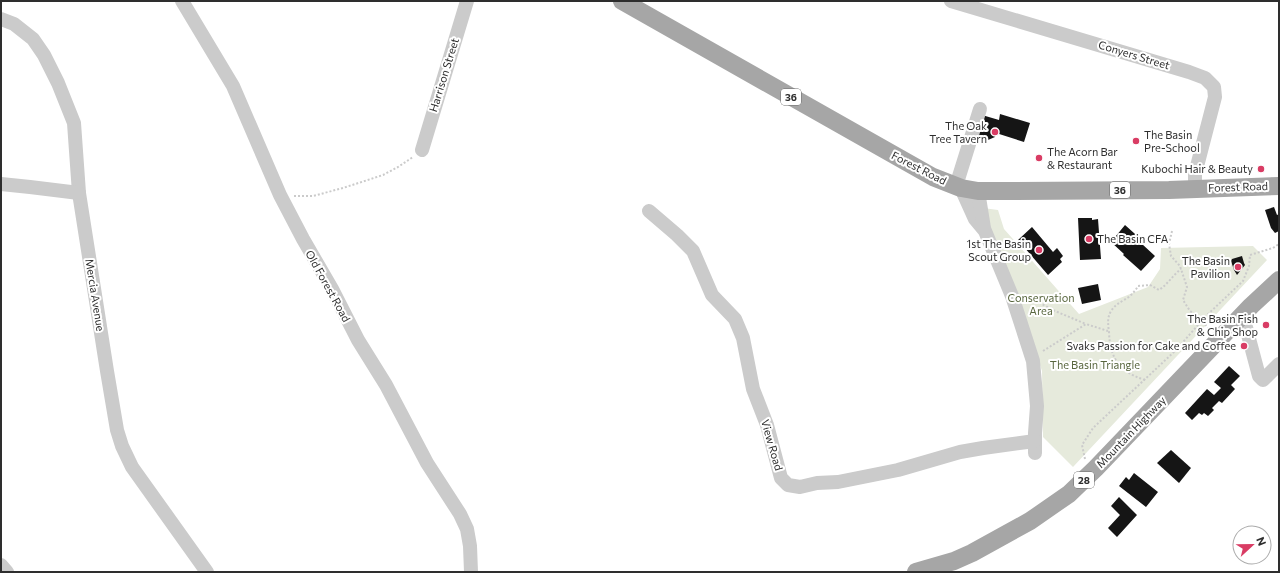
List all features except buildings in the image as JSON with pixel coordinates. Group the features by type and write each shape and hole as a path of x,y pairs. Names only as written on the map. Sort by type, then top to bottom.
{"main road":[{"name":"Forest Road","path":"622,1 933,178 965,188 1169,190 1279,186"},
{"name":"Mountain Highway","path":"916,572 954,561 991,544 1051,508 1069,494 1279,280"}],"street":[{"name":"Old Forest Road","path":"182,1 233,86 280,195 303,239 332,289 358,340 386,386 427,463 460,514 466,529 474,571"},
{"name":"Harrison Street","path":"422,150 467,1"},
{"name":"Conyers Street","path":"951,1 1205,78 1214,87 1215,97 1195,174 1195,188"},
{"name":"Mercia Avenue","path":"1,19 14,24 33,39 44,55 58,83 74,123 79,193 117,430 122,446 132,467 207,572"},
{"path":"980,109 965,188 1012,296 1031,355"},
{"path":"1,184 79,193"},
{"name":"View Road","path":"649,211 693,251 712,295 735,319 743,338 753,388 767,425 781,478 788,485 800,487 817,483 838,482 898,470 960,452 983,448 1035,447 1037,406 1033,361 1031,355"},
{"path":"1243,316 1259,376 1263,380 1279,364"},
{"path":"1,565 6,572"}],"path":[{"path":"280,195 313,196 343,188 383,175 398,167 422,150"},
{"path":"1172,231 1169,244 1171,256 1180,266 1187,286 1183,300 1190,311 1199,317 1212,333"},
{"path":"1086,478 1086,462 1082,445 1093,428 1145,380 1206,316 1243,280 1249,266 1250,255 1273,248 1279,244"},
{"path":"1145,380 1131,376 1119,365 1112,354 1108,332 1108,319 1112,310 1122,300 1129,297 1138,286 1150,285 1159,290 1166,285 1181,269"},
{"path":"1024,294 1055,311 1108,332"},
{"path":"1031,355 1046,349 1086,324"}],"green space":[{"name":"The Basin Triangle","path":"983,208 998,210 1004,229 1079,314 1148,287 1160,269 1161,248 1253,246 1267,260 1073,467 1043,437 1042,371"}],"place":[{"name":"The Oak Tree Tavern","path":"995,132"},
{"name":"The Basin Pre-School","path":"1136,141"},
{"name":"The Acorn Bar & Restaurant","path":"1039,158"},
{"name":"Kubochi Hair & Beauty","path":"1261,169"},
{"name":"The Basin CFA","path":"1089,239"},
{"name":"1st The Basin Scout Group","path":"1039,250"},
{"name":"The Basin Pavilion","path":"1238,267"},
{"name":"The Basin Fish & Chip Shop","path":"1266,325"},
{"name":"Svaks Passion for Cake and Coffee","path":"1244,346"}],"park label":[{"name":"Conservation Area","path":"1041,304"}]}
